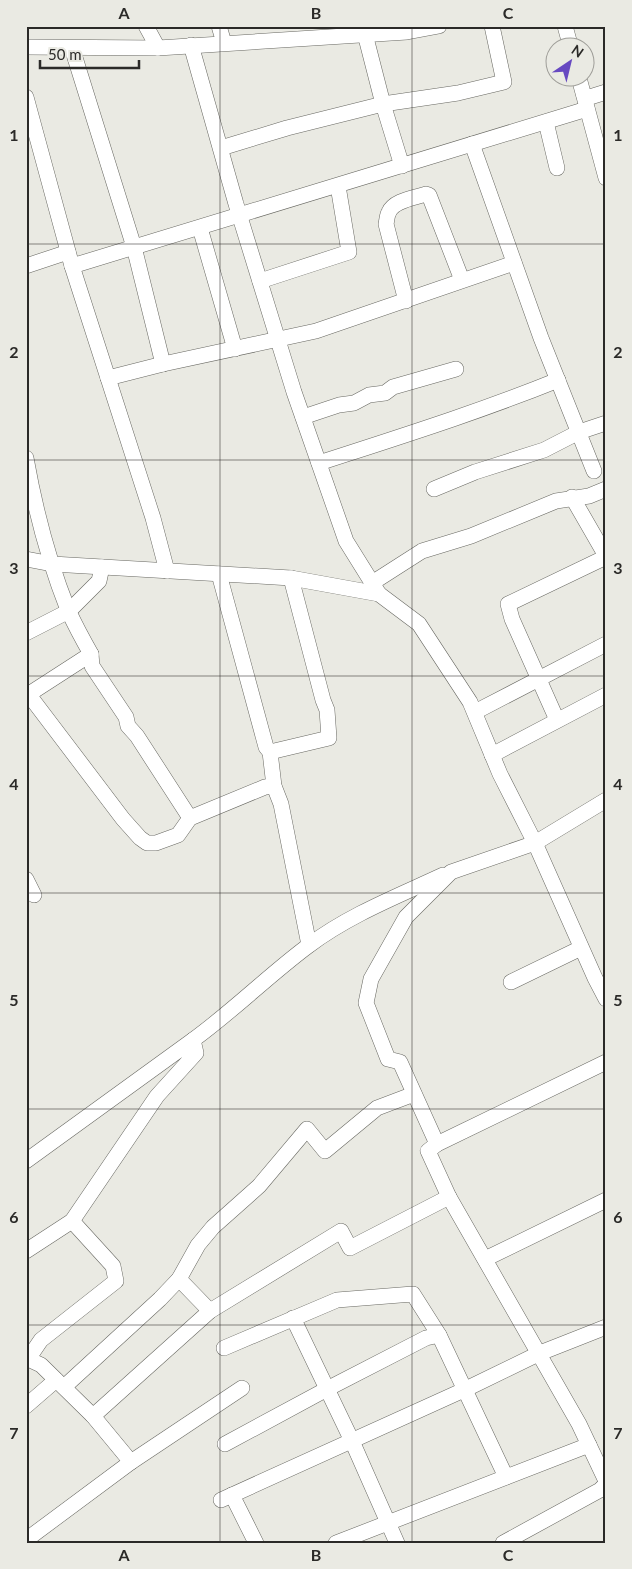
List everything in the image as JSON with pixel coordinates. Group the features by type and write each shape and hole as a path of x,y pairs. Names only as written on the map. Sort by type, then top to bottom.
{"street":[{"path":"146,26 158,48"},
{"path":"219,26 224,43"},
{"path":"220,148 288,128 383,104 458,93 504,82 492,26"},
{"path":"26,47 158,48 347,31 365,34 407,32 430,27"},
{"path":"365,34 383,104 402,166"},
{"path":"191,45 278,340 346,541 376,588 419,624 470,702 492,755 535,843 606,999"},
{"path":"72,48 134,247 162,364"},
{"path":"582,88 602,153 606,178"},
{"path":"26,266 134,247 240,216 546,122 586,102 590,97 606,92"},
{"path":"26,97 33,151 70,259 153,518 167,571"},
{"path":"546,122 557,168"},
{"path":"472,144 541,338 594,471"},
{"path":"260,281 349,252 338,186"},
{"path":"406,301 386,224 388,212 402,201 426,194 429,195 462,280"},
{"path":"200,228 235,349"},
{"path":"108,378 162,364 316,331 514,263"},
{"path":"303,417 339,405 354,403 369,395 385,393 393,387 456,369"},
{"path":"319,463 439,423 460,418 558,380"},
{"path":"434,489 475,472 544,450 578,432 606,423"},
{"path":"26,458 30,482 52,564 69,611 91,654 92,666 126,717 128,726 137,736 190,818"},
{"path":"26,559 52,564 291,578 376,588 422,551 471,536 556,501 572,497 590,496 606,489"},
{"path":"557,720 512,619 508,604 606,556 572,497"},
{"path":"26,633 69,611 99,581 102,567"},
{"path":"219,574 266,747 270,752 274,786 281,804 309,945"},
{"path":"270,752 329,738 327,710 291,578"},
{"path":"475,712 606,644"},
{"path":"91,654 28,696 140,838 147,843 167,840 178,835 190,818 265,787 274,786"},
{"path":"492,755 606,695"},
{"path":"26,1161 221,1019 309,945 360,914 451,872 535,843 606,800"},
{"path":"437,1144 400,1062 388,1059 366,1003 371,979 406,918 451,872"},
{"path":"26,879 34,895"},
{"path":"511,982 582,948"},
{"path":"26,1251 72,1221 157,1096 196,1053 193,1040"},
{"path":"503,1543 600,1490 606,1482 590,1445 540,1353 449,1197 428,1151 437,1144 606,1062"},
{"path":"26,1406 60,1384 160,1299 179,1279 198,1245 213,1227 258,1186 307,1129 325,1151 377,1108 414,1094"},
{"path":"94,1416 210,1311 341,1231 350,1248 449,1197"},
{"path":"485,1259 606,1200"},
{"path":"72,1221 113,1266 116,1282 41,1340 27,1359 41,1365 94,1416 131,1462"},
{"path":"179,1279 210,1311"},
{"path":"224,1348 336,1300 413,1294 439,1335 506,1477"},
{"path":"293,1318 352,1441 397,1543"},
{"path":"256,1543 227,1497 466,1390 540,1353 606,1327"},
{"path":"225,1444 426,1338 439,1335"},
{"path":"26,1540 131,1462 242,1388"},
{"path":"336,1543 388,1521 590,1445"}]}
